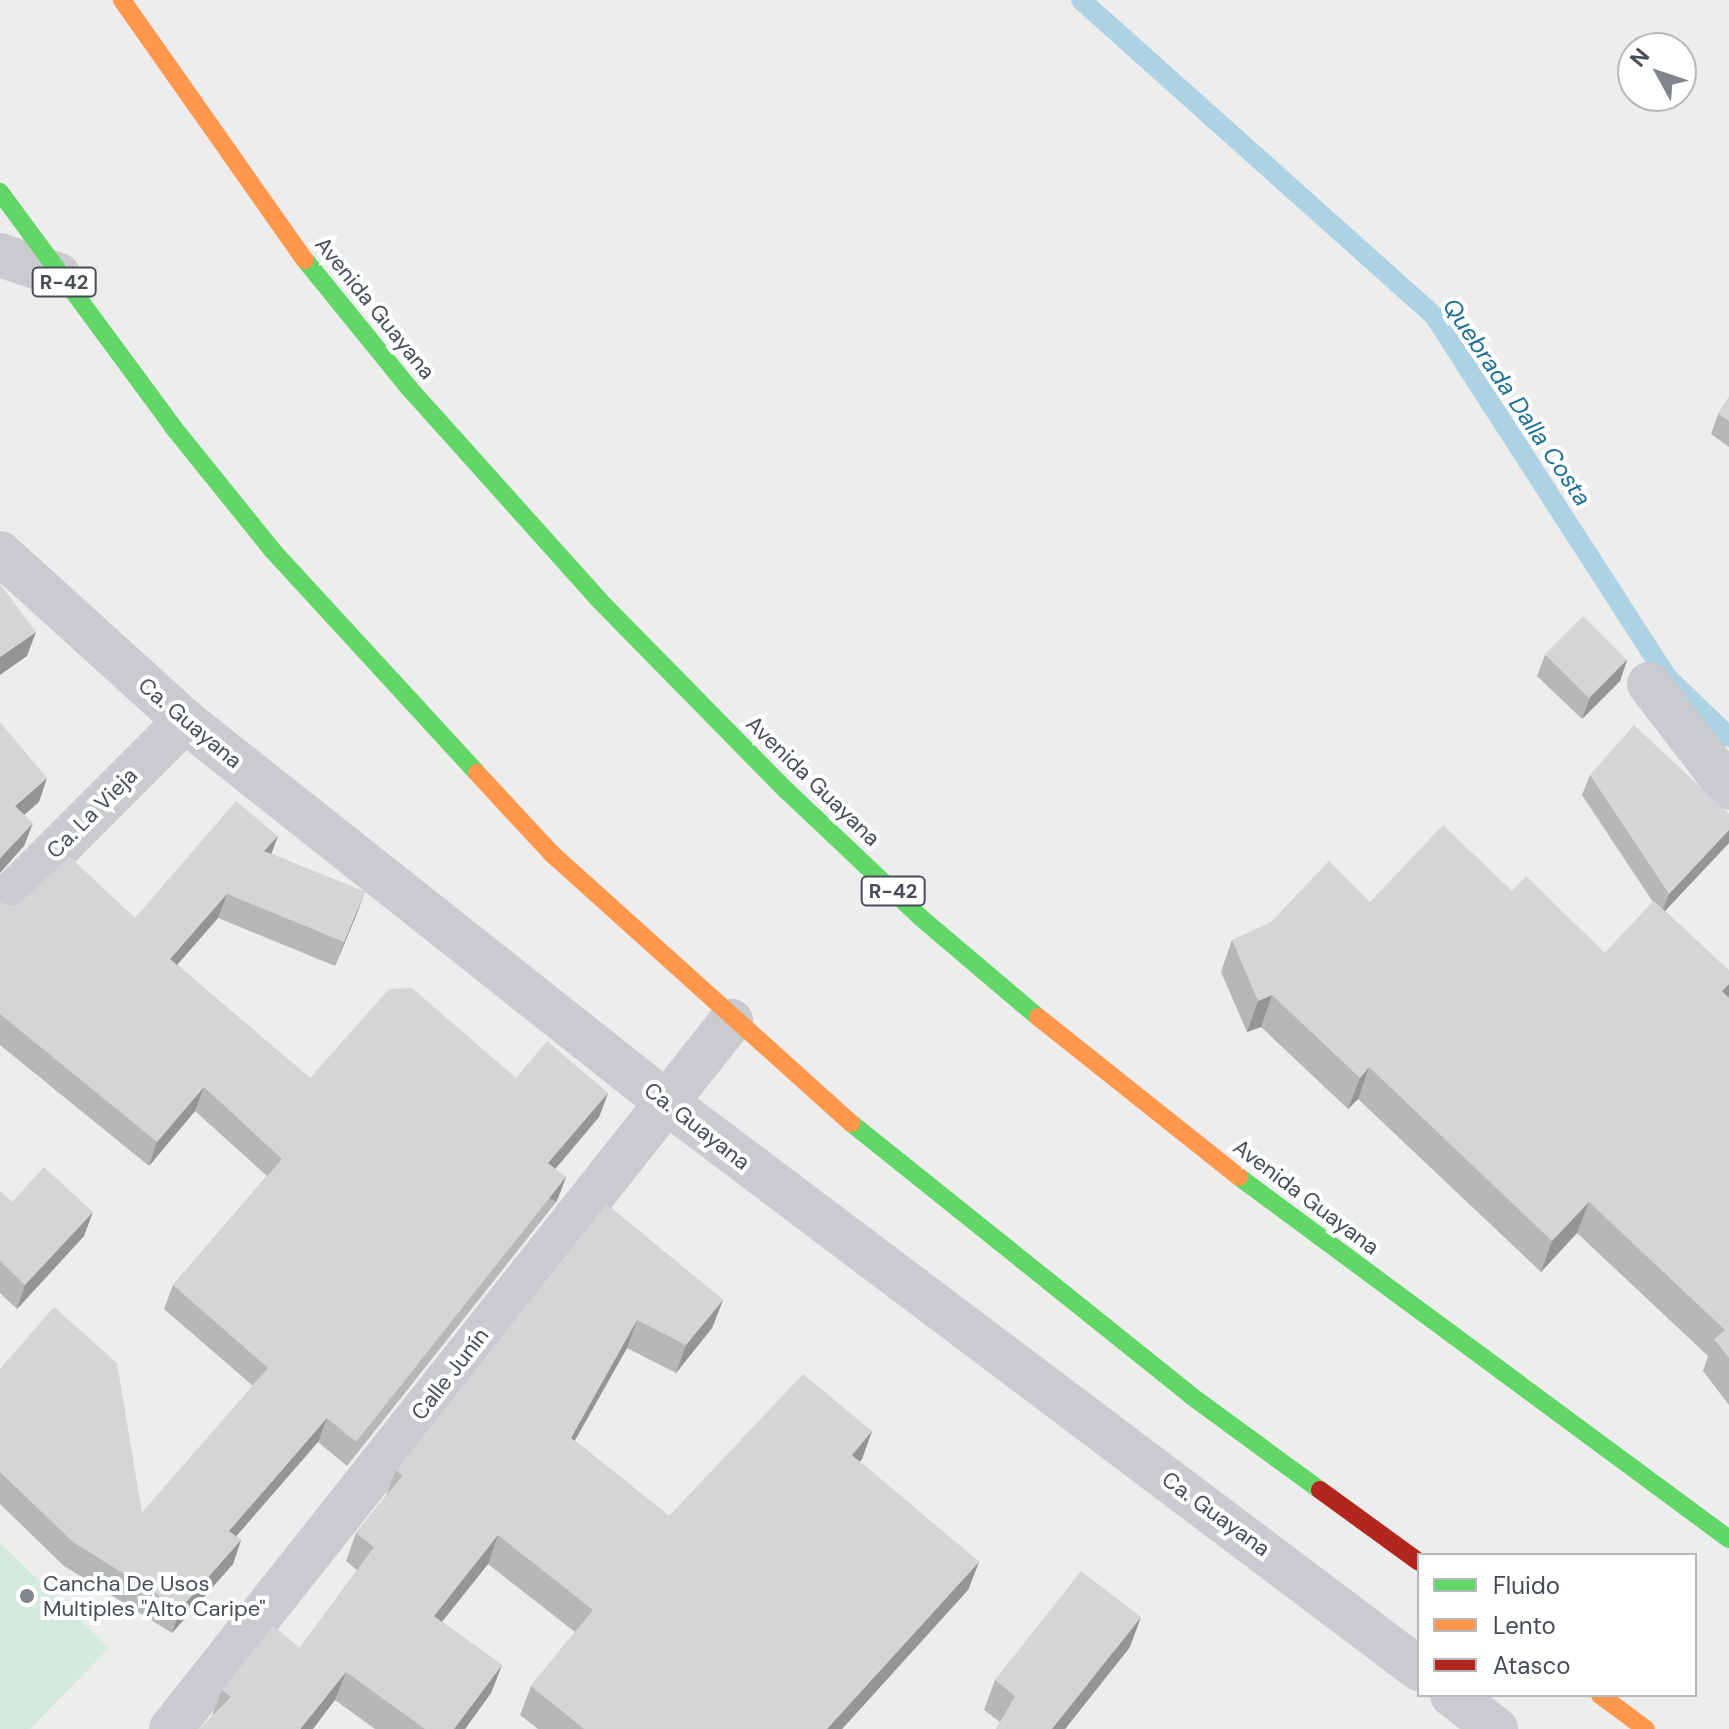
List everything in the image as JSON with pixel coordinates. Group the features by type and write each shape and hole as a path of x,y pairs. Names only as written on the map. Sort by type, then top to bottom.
{"main road":[{"name":"Avenida Guayana","path":"122,0 312,270 409,388 599,600 799,803 920,917 1123,1088 1329,1246 1729,1539"},
{"name":"R-42","path":"0,192 59,275 253,526 416,711 551,853 731,1021 1165,1375 1417,1561"},
{"path":"1603,1697 1646,1729"}],"street":[{"path":"0,255 59,275"},
{"name":"Ca. Guayana","path":"0,553 185,721 666,1102 1417,1667"},
{"path":"1649,684 1729,788"},
{"name":"Ca. La Vieja","path":"0,906 185,721"},
{"name":"Calle Junín","path":"171,1729 731,1021"},
{"path":"1455,1697 1496,1729"}],"green space":[{"name":"Cancha De Usos Multiples \"Alto Caripe\"","path":"0,1543 109,1648 30,1729 0,1729"}],"building":[{"path":"1729,397 1729,421 1718,414"},
{"path":"0,584 36,632 0,657"},
{"path":"1583,616 1627,660 1589,698 1545,654"},
{"path":"0,722 47,778 15,806 33,823 0,858"},
{"path":"1634,725 1729,814 1729,830 1669,894 1590,775"},
{"path":"236,801 278,836 264,851 365,892 344,942 227,894 170,959 310,1078 389,989 412,988 516,1078 547,1041 608,1093 548,1163 566,1177 356,1442 327,1418 229,1531 241,1540 180,1609 73,1542 0,1472 0,1369 54,1307 117,1363 142,1513 268,1368 173,1285 282,1159 204,1087 157,1142 0,1014 0,902 16,906 70,857 135,918"},
{"path":"1443,825 1512,891 1526,876 1605,953 1654,901 1729,971 1729,984 1722,991 1729,998 1729,1358 1714,1339 1725,1330 1589,1202 1552,1241 1369,1067 1360,1078 1272,995 1258,1001 1232,940 1271,922 1329,861 1370,902"},
{"path":"44,1167 93,1212 25,1285 0,1261 0,1191 12,1202"},
{"path":"606,1204 723,1300 686,1345 637,1320 571,1438 669,1516 803,1374 872,1431 852,1455 979,1562 827,1729 584,1729 531,1686 593,1610 498,1535 434,1616 502,1665 454,1729 425,1729 346,1672 300,1729 199,1729 231,1697 222,1690 273,1626 300,1648 374,1547 356,1533 402,1476 396,1470"},
{"path":"1081,1571 1141,1617 1052,1729 996,1729 1015,1696 995,1680"}],"waterway":[{"name":"Quebrada Dalla Costa","path":"1081,0 1435,317 1668,678 1729,737"}],"traffic: fast":[{"path":"0,192 173,427 273,551 477,773"},
{"path":"305,260 409,388 599,600 788,792 920,917 1038,1017"},
{"path":"851,1123 1190,1395 1320,1490"},
{"path":"1239,1177 1729,1539"}],"traffic: slow":[{"path":"122,0 305,260"},
{"path":"477,773 551,853 851,1123"},
{"path":"1038,1017 1239,1177"},
{"path":"1603,1697 1646,1729"}],"traffic: jam":[{"path":"1320,1490 1417,1561"}],"place":[{"name":"Cancha De Usos Multiples \"Alto Caripe\"","path":"27,1596"}]}
